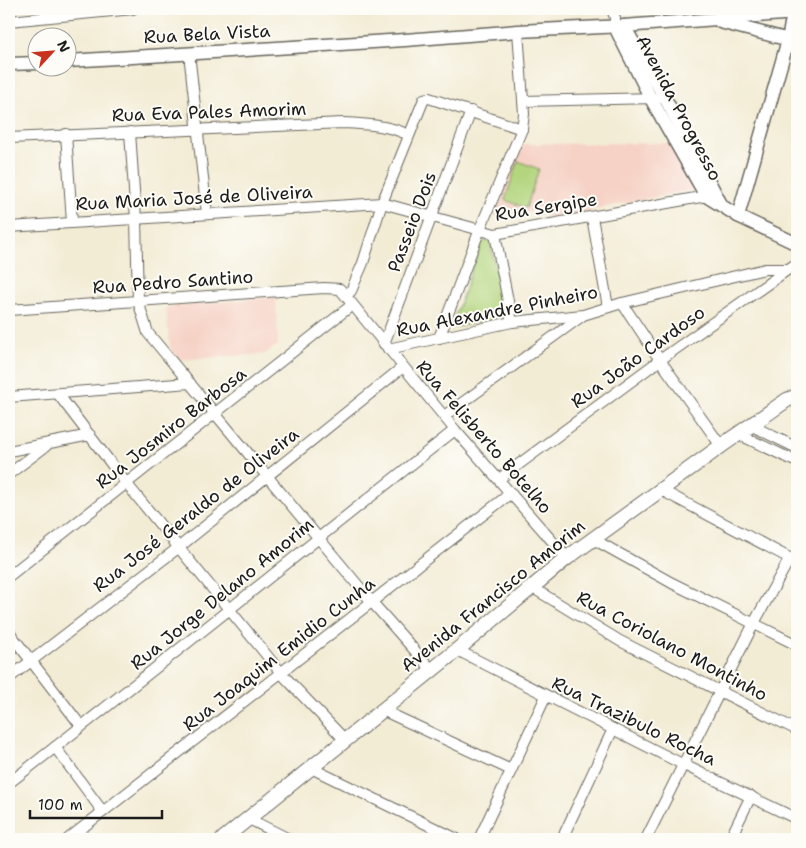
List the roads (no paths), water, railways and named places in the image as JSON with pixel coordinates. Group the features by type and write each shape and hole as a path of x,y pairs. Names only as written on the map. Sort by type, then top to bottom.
{"main road":[{"path":"792,398 791,392 797,387"},
{"name":"Avenida Francisco Amorim","path":"223,839 457,650 567,558 750,425 792,398"}],"street":[{"path":"9,21 133,9"},
{"path":"738,216 792,41 795,13"},
{"name":"Rua Bela Vista","path":"78,60 518,31 617,20 710,19 795,13"},
{"path":"710,19 792,41"},
{"name":"Avenida Progresso","path":"617,20 650,97 712,195 723,208 797,244"},
{"name":"Avenida Progresso","path":"617,20 666,100 712,195"},
{"path":"439,338 480,229 522,129 524,114 518,31"},
{"path":"189,53 207,214"},
{"path":"9,64 28,63"},
{"path":"523,101 650,97 666,100"},
{"path":"343,292 351,291 363,263 382,203 423,100 429,98 522,129"},
{"name":"Passeio Dois","path":"386,346 471,111"},
{"name":"Rua Eva Pales Amorim","path":"9,138 198,128 343,123 381,126 399,130 409,135"},
{"path":"130,132 136,219 138,301 148,333 371,601 432,670"},
{"path":"66,134 72,222"},
{"name":"Rua Sergipe","path":"382,203 494,234 712,195"},
{"name":"Rua Maria José de Oliveira","path":"9,227 382,203"},
{"path":"592,217 608,307"},
{"path":"494,234 512,322"},
{"name":"Rua João Cardoso","path":"499,479 660,360 797,263"},
{"name":"Rua Alexandre Pinheiro","path":"386,346 439,338 512,322 583,315 622,303 765,269 787,269"},
{"name":"Rua Pedro Santino","path":"9,310 324,288 343,292"},
{"name":"Rua Felisberto Botelho","path":"343,292 455,430 567,558"},
{"path":"622,303 721,446"},
{"name":"Rua Josmiro Barbosa","path":"9,576 352,305"},
{"path":"444,416 583,315"},
{"name":"Rua José Geraldo de Oliveira","path":"9,678 178,548 403,367"},
{"path":"9,397 190,383"},
{"path":"58,394 126,483 282,674 345,740"},
{"path":"750,425 797,448"},
{"name":"Rua Jorge Delano Amorim","path":"9,783 455,430"},
{"path":"738,434 797,462"},
{"path":"9,451 90,435"},
{"path":"9,474 49,444"},
{"path":"646,839 754,623 794,560 661,490"},
{"name":"Rua Joaquim Emidio Cunha","path":"68,839 282,674 371,601 511,493"},
{"path":"593,539 672,583 797,645"},
{"name":"Rua Coriolano Montinho","path":"532,588 620,641 797,730"},
{"path":"9,632 81,726"},
{"name":"Rua Trazibulo Rocha","path":"457,650 684,765 797,819"},
{"path":"479,839 546,696"},
{"path":"382,710 511,770"},
{"path":"562,839 613,729"},
{"path":"55,747 104,812"},
{"path":"311,768 457,839"},
{"path":"730,839 751,796"},
{"path":"249,819 289,839"}]}
